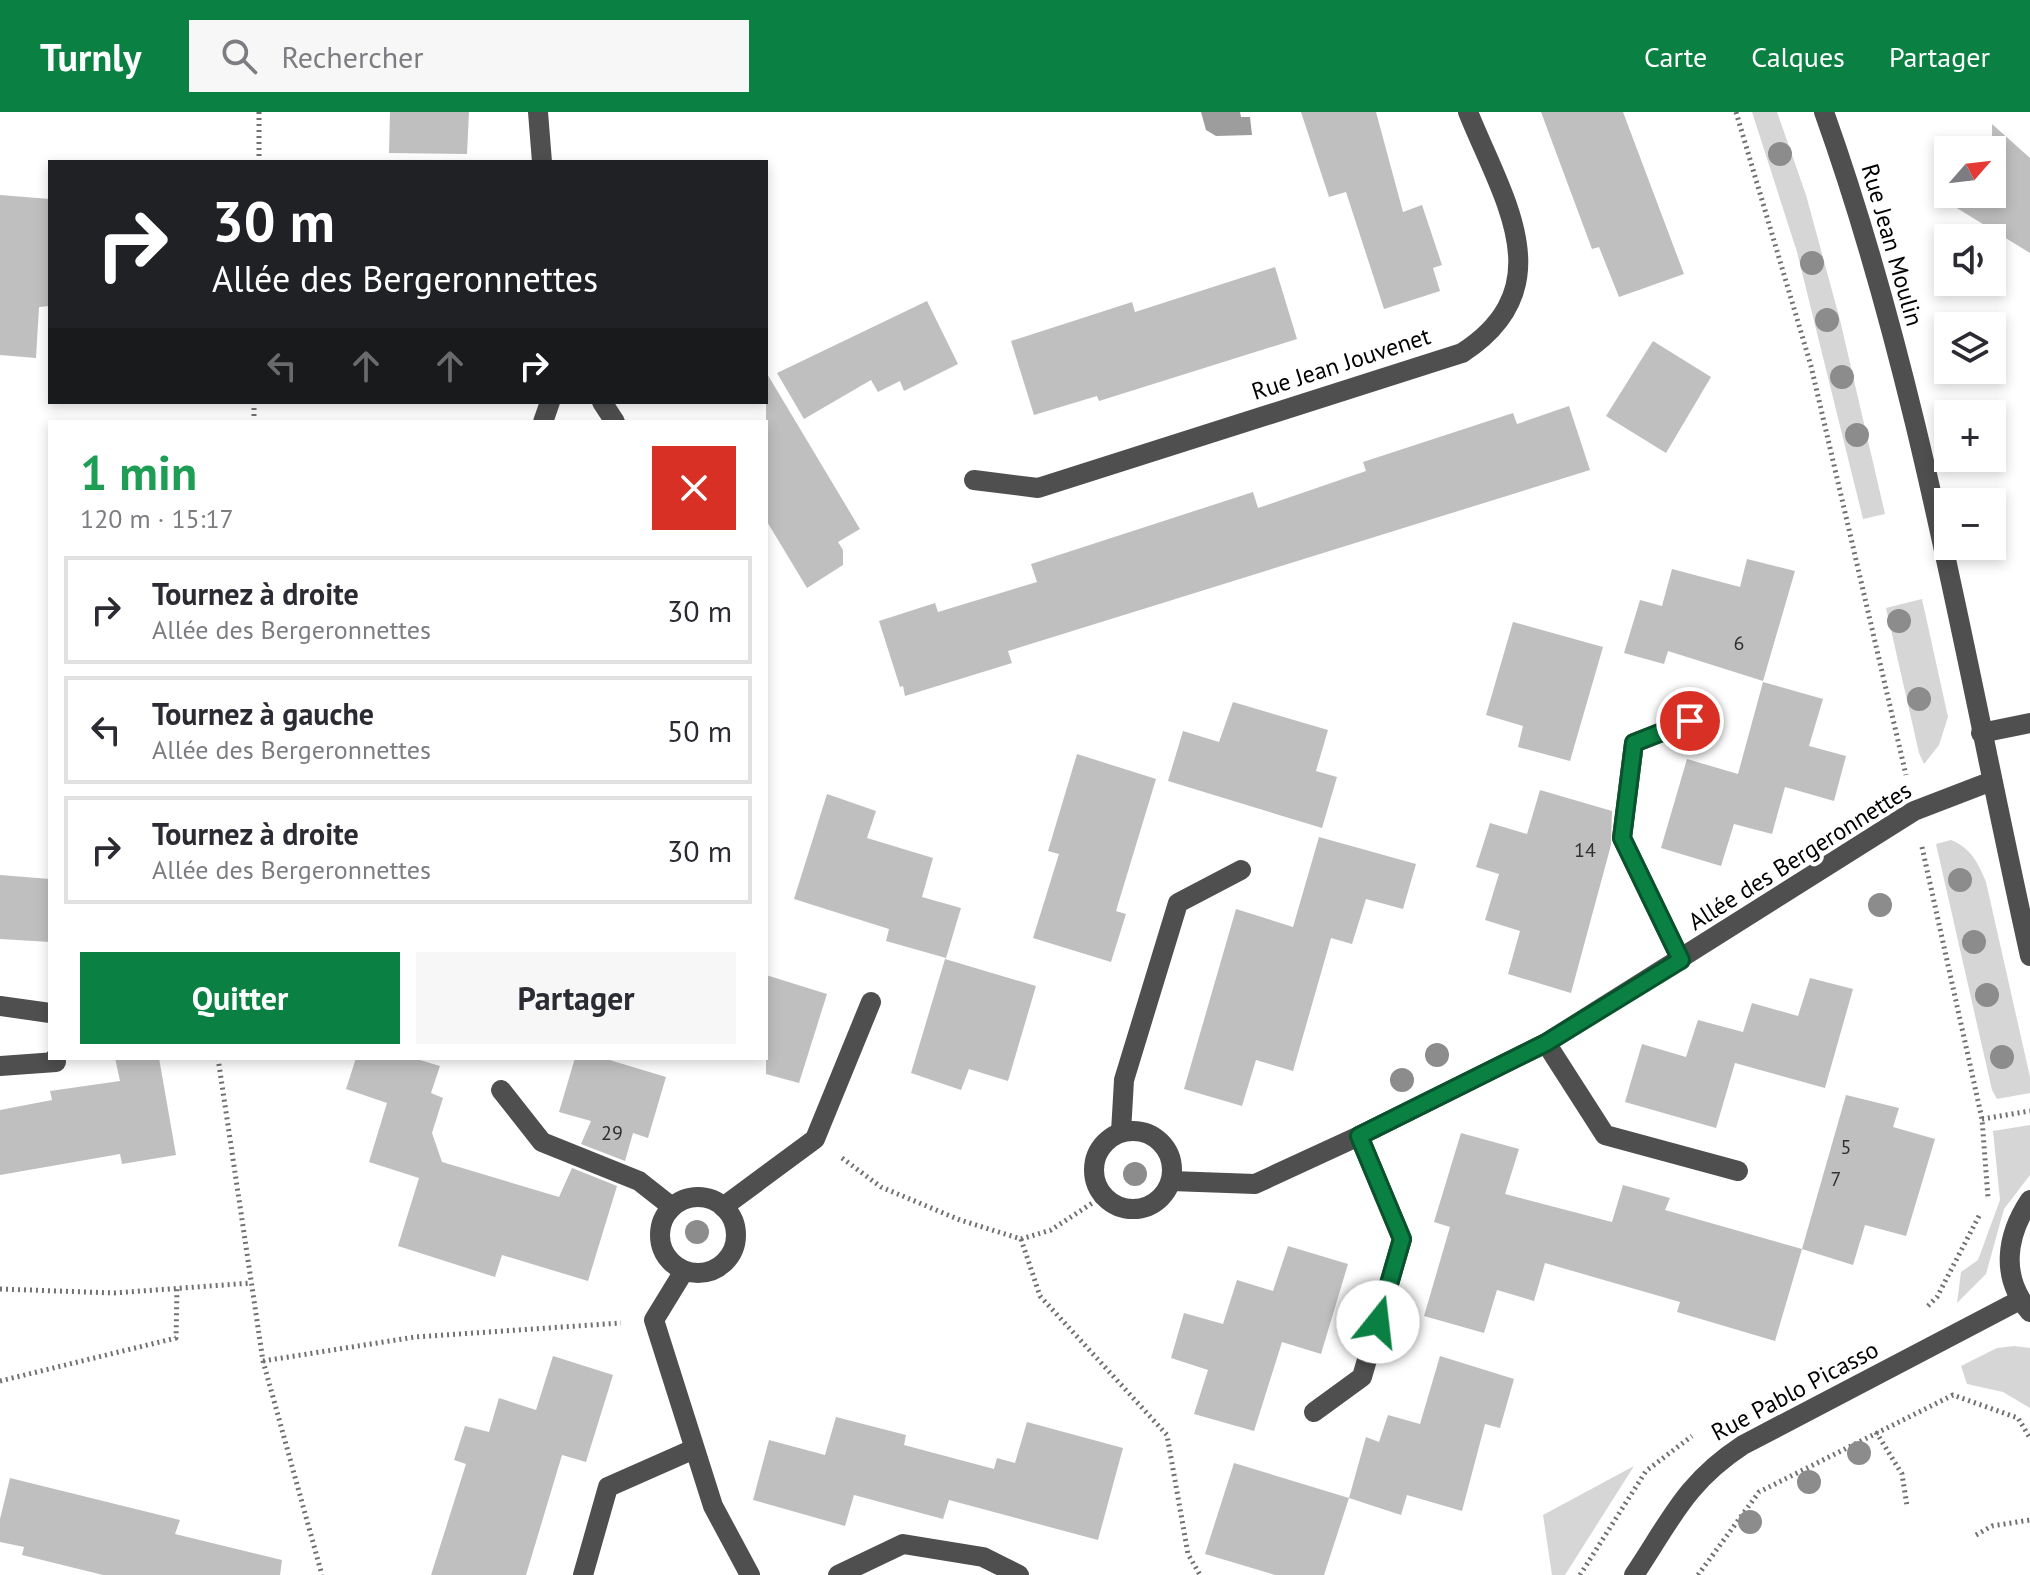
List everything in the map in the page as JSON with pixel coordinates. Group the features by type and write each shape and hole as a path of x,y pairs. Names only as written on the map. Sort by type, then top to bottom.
{"street":[{"path":"538,112 542,160"},
{"name":"Rue Jean Jouvenet","path":"974,480 1038,488 1462,353 1491,334 1510,303 1521,269 1515,228 1468,112"},
{"name":"Rue Jean Moulin","path":"1832,115 1900,368 2030,956"},
{"name":"Allée des Bergeronnettes","path":"1681,960 1622,838 1634,743 1690,721"},
{"path":"1981,733 2030,723"},
{"name":"Allée des Bergeronnettes","path":"1171,1181 1255,1184 1359,1136 1546,1043 1914,811 1992,781"},
{"path":"1121,1132 1124,1080 1178,903 1241,870"},
{"path":"723,1207 815,1139 871,1002"},
{"path":"0,1006 48,1013"},
{"path":"1546,1043 1605,1135 1738,1171"},
{"path":"0,1066 56,1060"},
{"path":"501,1090 542,1142 639,1181 672,1207"},
{"path":"1121,1132 1146,1132 1156,1138 1170,1157 1171,1181 1160,1199 1142,1209 1121,1208 1103,1196 1097,1187 1093,1165 1103,1144 1121,1132"},
{"path":"1314,1412 1362,1377 1402,1239 1359,1136"},
{"path":"692,1198 703,1198 723,1207 735,1230 730,1255 710,1272 684,1271 673,1264 660,1242 660,1230 672,1207 692,1198"},
{"path":"2025,1306 2010,1274 2009,1248 2016,1221 2030,1200"},
{"path":"684,1271 654,1320 713,1506 750,1575"},
{"name":"Rue Pablo Picasso","path":"1634,1575 1682,1499 1709,1467 1743,1445 2025,1306"},
{"path":"583,1575 608,1487 694,1449"},
{"path":"838,1575 903,1544 983,1557 1019,1575"}],"path":[{"path":"259,112 259,160"},
{"path":"1736,112 1811,366 1906,775"},
{"path":"1922,846 1982,1119 1988,1198 1937,1297"},
{"path":"218,1060 263,1361 322,1575"},
{"path":"1982,1119 2030,1111"},
{"path":"815,1139 881,1187 960,1220 1021,1239 1051,1230 1103,1196"},
{"path":"1021,1239 1040,1296 1167,1435 1188,1554 1200,1575"},
{"path":"0,1289 114,1293 251,1283"},
{"path":"0,1381 176,1338 177,1288"},
{"path":"263,1361 415,1337 654,1320"},
{"path":"1698,1575 1759,1492 1953,1395 2018,1418 2030,1438"},
{"path":"1876,1432 1902,1474 1907,1506"},
{"path":"1976,1535 1992,1526 2030,1520"}],"shaded area":[{"path":"1201,112 1240,112 1241,117 1250,117 1252,135 1216,136 1206,130"},
{"path":"1752,112 1777,112 1806,195 1840,320 1885,514 1863,519 1797,252"},
{"path":"1922,599 1948,717 1939,745 1924,764 1886,608"},
{"path":"1951,840 1964,847 1973,857 1986,882 2030,1077 2030,1093 1997,1099 1992,1090 1936,844"},
{"path":"2030,1125 2030,1175 2004,1209 1986,1274 1957,1303 1961,1272 1978,1260 2000,1200 1993,1131"},
{"path":"1997,1348 2030,1348 2030,1408 2003,1392 1967,1384 1961,1366"},
{"path":"1634,1466 1565,1575 1552,1575 1543,1515"}],"building":[{"path":"390,112 469,112 467,154 389,153"},
{"path":"1301,112 1376,112 1403,212 1422,205 1442,265 1433,268 1440,291 1384,309 1346,192 1329,197"},
{"path":"1541,112 1623,112 1684,274 1619,297 1599,247 1592,249"},
{"path":"1992,124 2005,136 1992,136"},
{"path":"2006,137 2030,158 2030,253 2006,238 2006,224 1983,224 1957,208 2006,208"},
{"path":"0,195 48,199 48,306 39,307 36,358 0,355"},
{"path":"1275,267 1297,339 1099,401 1097,396 1034,415 1011,341 1132,302 1135,312"},
{"path":"927,301 958,364 904,391 900,381 878,392 871,380 804,419 777,373"},
{"path":"1653,341 1711,377 1666,453 1606,416"},
{"path":"768,375 860,529 838,542 843,550 843,565 807,588 768,523"},
{"path":"1569,406 1590,470 1008,651 1012,663 905,696 903,686 900,687 879,621 935,603 938,612 1037,582 1031,564 1253,492 1258,508 1366,471 1363,462 1513,413 1517,424"},
{"path":"1747,559 1795,571 1763,681 1668,651 1664,664 1624,653 1640,600 1662,606 1672,569 1740,587"},
{"path":"1513,622 1603,647 1570,761 1518,747 1523,726 1486,715"},
{"path":"1763,682 1823,699 1809,746 1846,756 1834,801 1785,787 1772,834 1734,824 1721,866 1661,848 1687,759 1738,774"},
{"path":"1233,702 1328,730 1316,771 1337,777 1322,828 1168,781 1183,731 1219,742"},
{"path":"1077,754 1156,779 1116,911 1126,914 1111,962 1033,938 1059,854 1048,851"},
{"path":"1540,790 1612,811 1611,845 1571,993 1508,974 1520,931 1485,920 1499,874 1476,867 1490,823 1527,834"},
{"path":"827,794 876,811 867,838 933,858 922,897 961,908 946,958 886,941 889,929 794,899"},
{"path":"1319,837 1416,864 1403,909 1366,899 1352,944 1331,938 1293,1071 1256,1060 1242,1106 1184,1089 1236,909 1293,927"},
{"path":"0,875 48,879 48,942 0,939"},
{"path":"945,959 1036,986 1008,1081 969,1069 961,1090 911,1073"},
{"path":"768,976 827,994 799,1083 766,1074"},
{"path":"1810,978 1853,989 1825,1088 1735,1063 1716,1128 1625,1102 1642,1044 1686,1057 1698,1020 1743,1032 1752,1003 1798,1016"},
{"path":"115,1060 159,1060 176,1155 122,1164 120,1154 0,1175 0,1110 52,1100 50,1091 120,1081"},
{"path":"355,1060 420,1060 440,1066 431,1093 443,1098 432,1133 442,1162 559,1197 572,1168 617,1186 588,1281 502,1255 495,1277 398,1246 419,1178 369,1162 387,1103 346,1089"},
{"path":"574,1060 610,1060 666,1077 648,1138 633,1133 625,1161 581,1144 591,1121 559,1112"},
{"path":"1846,1095 1899,1108 1893,1127 1935,1139 1906,1236 1865,1225 1853,1265 1802,1249"},
{"path":"1461,1133 1519,1149 1505,1194 1612,1222 1623,1185 1670,1198 1665,1210 1802,1249 1775,1341 1677,1312 1680,1302 1545,1263 1534,1301 1497,1290 1484,1333 1424,1316 1450,1227 1434,1222"},
{"path":"1288,1246 1348,1264 1321,1354 1282,1342 1254,1431 1194,1414 1208,1370 1171,1358 1184,1313 1223,1324 1237,1280 1273,1291"},
{"path":"553,1356 613,1375 586,1462 562,1455 526,1575 431,1575 466,1464 454,1460 465,1426 489,1432 499,1398 536,1410"},
{"path":"1440,1356 1514,1379 1500,1428 1485,1424 1462,1511 1407,1495 1401,1515 1349,1498 1366,1437 1379,1442 1388,1415 1420,1424"},
{"path":"836,1417 906,1435 904,1445 994,1469 997,1458 1015,1463 1027,1422 1123,1448 1098,1540 949,1500 943,1519 854,1495 845,1526 753,1500 769,1440 825,1455"},
{"path":"1234,1463 1349,1498 1324,1575 1275,1575 1205,1554"},
{"path":"10,1478 180,1520 175,1534 282,1560 280,1575 103,1575 22,1555 24,1547 0,1542 0,1519"}],"route":[{"path":"1378,1322 1402,1239 1359,1136 1546,1043 1681,960 1622,838 1634,743 1690,721"}]}
